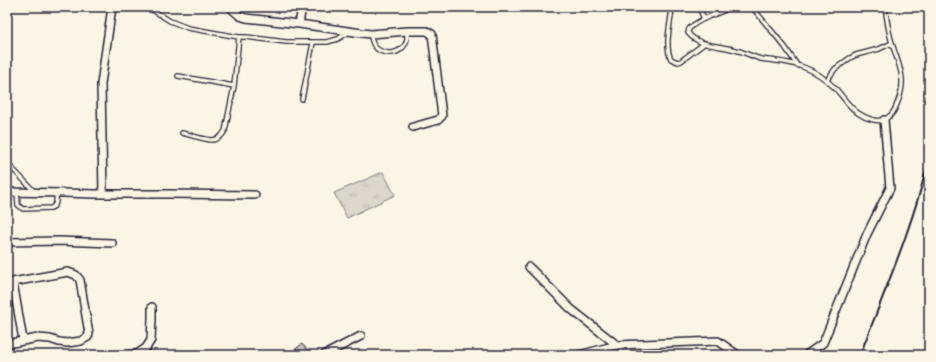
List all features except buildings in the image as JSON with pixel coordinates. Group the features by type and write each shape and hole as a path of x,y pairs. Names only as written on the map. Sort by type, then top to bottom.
{"street":[{"path":"103,194 101,84 112,7"},
{"path":"233,7 233,10 240,16 246,18 371,34 407,30 427,31 432,34 442,116 438,120 413,127"},
{"path":"299,24 302,7"},
{"path":"806,355 823,343 867,234 890,188 884,120"},
{"path":"7,192 255,195"},
{"path":"7,242 59,241 112,243"},
{"path":"529,267 571,309 617,346"},
{"path":"7,344 38,338 66,343 81,341 88,337 89,334 80,280 76,274 68,272 10,282 23,340"},
{"path":"128,355 137,354 146,348 152,340 152,307"},
{"path":"324,355 361,336"},
{"path":"579,355 617,346 718,341 738,355"}],"lane":[{"path":"148,7 170,21 188,28 240,37 286,42 313,43 327,42 338,39 350,31"},
{"path":"672,7 669,37 669,55 671,60 678,62 705,43"},
{"path":"699,7 704,19"},
{"path":"752,7 785,47 797,65"},
{"path":"724,10 691,27 688,33 699,42 734,49 762,59 804,67 827,80 855,111 874,120 884,120 895,108 903,83 892,43 885,7"},
{"path":"371,34 372,42 376,48 383,53 391,54 404,46 407,38 407,30"},
{"path":"182,133 211,140 219,138 223,135 234,86 240,37"},
{"path":"302,99 313,43"},
{"path":"827,80 835,69 850,58 879,49 892,43"},
{"path":"178,76 234,86"},
{"path":"7,163 35,192"},
{"path":"18,192 18,205 23,209 52,208 56,202 56,192"}],"green space":[{"path":"383,172 395,195 347,218 334,193"}],"railway":[{"path":"860,355 907,233 929,158"}]}
